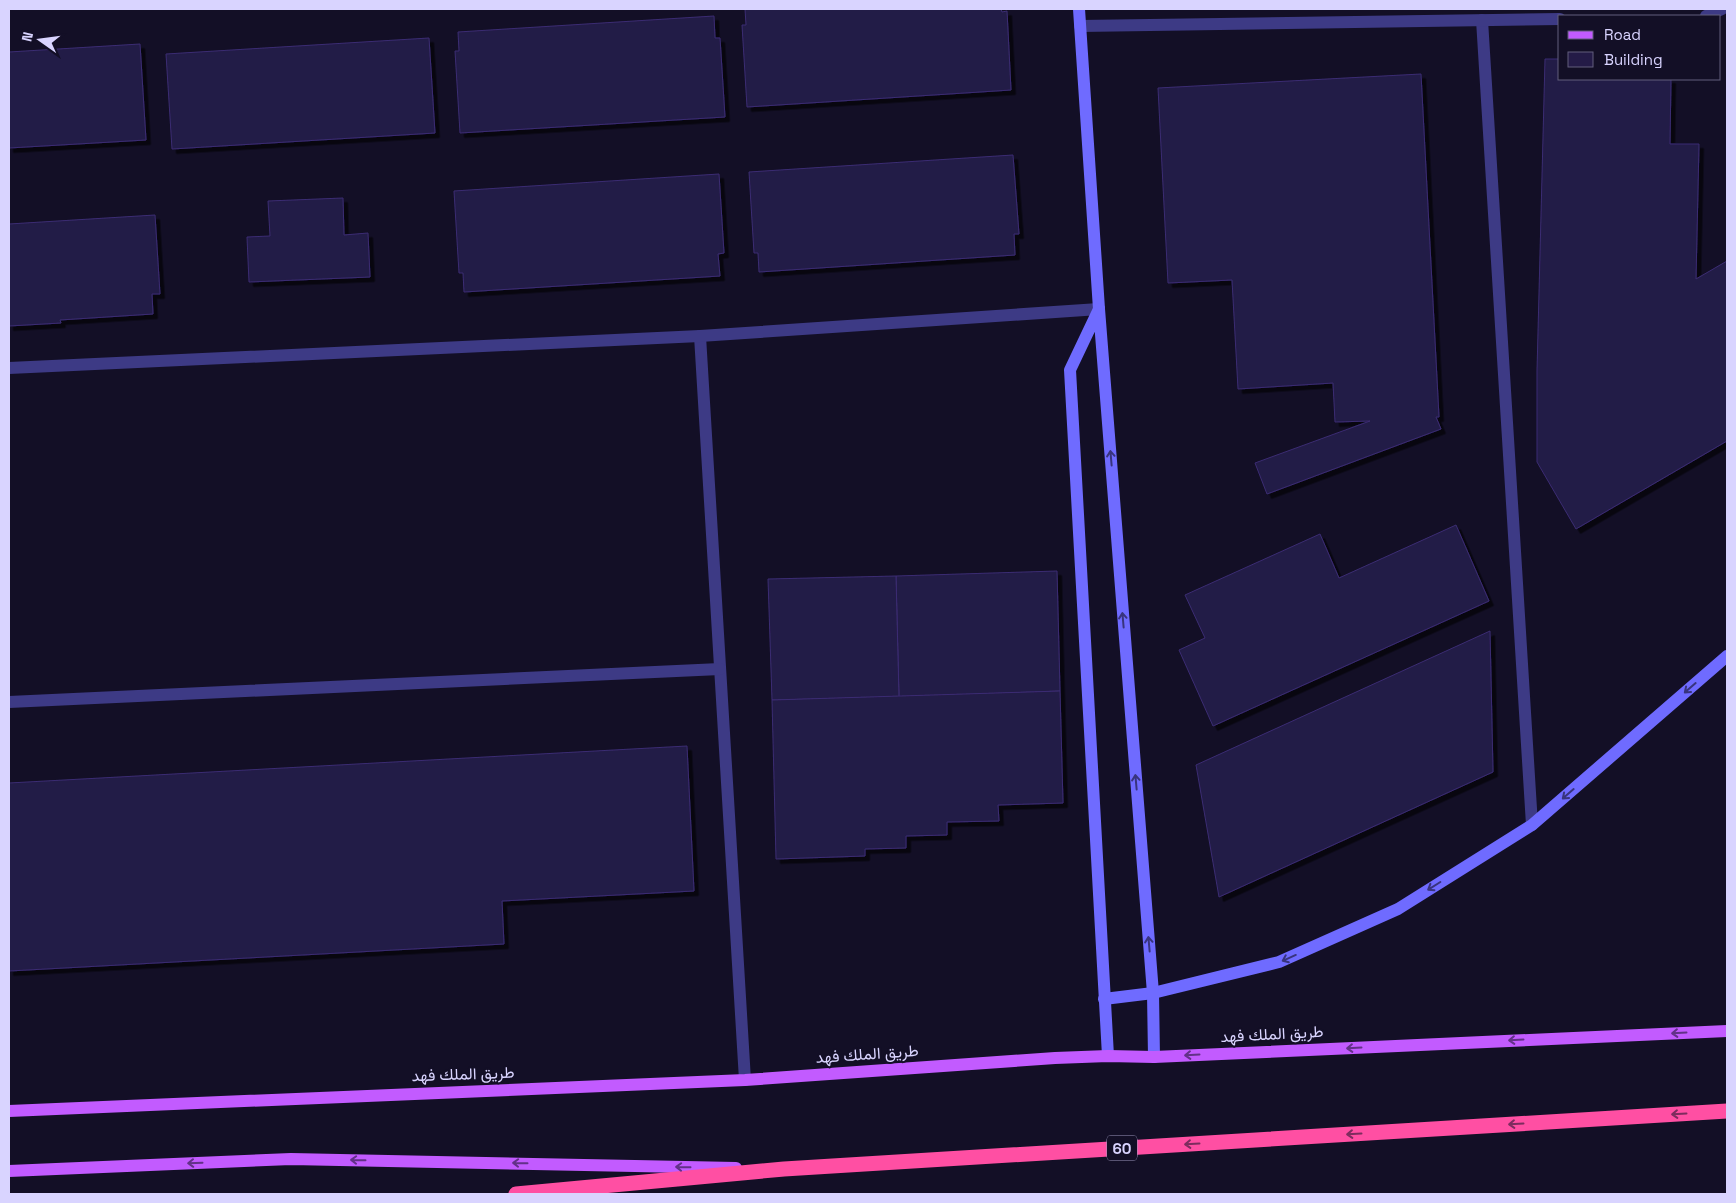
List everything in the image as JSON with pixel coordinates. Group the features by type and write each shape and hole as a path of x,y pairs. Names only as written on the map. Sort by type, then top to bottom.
{"highway":[{"name":"60","path":"516,1194 784,1169 1727,1111"}],"main road":[{"name":"طريق الملك فهد","path":"9,1111 745,1080 1055,1058 1154,1057 1727,1031"},
{"path":"9,1171 291,1159 784,1169"}],"street":[{"path":"1079,9 1099,309 1153,993 1154,1057"},
{"path":"1708,15 1722,9"},
{"path":"1080,26 1558,19"},
{"path":"1482,20 1532,825"},
{"path":"9,368 700,336 1099,309"},
{"path":"1099,309 1070,370 1108,1056"},
{"path":"700,336 745,1080"},
{"path":"1104,999 1153,993 1279,962 1398,909 1532,825 1727,656"},
{"path":"9,702 720,670"}],"building":[{"path":"745,9 1001,9 1002,12 1007,11 1011,90 747,107 742,25 746,25"},
{"path":"714,16 715,38 720,38 725,117 460,133 455,51 459,51 458,32"},
{"path":"429,38 435,133 172,149 166,54"},
{"path":"140,44 146,140 9,148 9,52"},
{"path":"1545,59 1558,59 1558,80 1671,80 1670,144 1699,144 1696,279 1727,261 1727,441 1576,529 1537,462 1537,371"},
{"path":"1421,74 1439,417 1436,417 1441,429 1267,494 1255,463 1370,421 1335,422 1333,383 1238,389 1232,280 1168,283 1158,88"},
{"path":"1013,155 1019,234 1014,234 1015,255 759,272 758,253 754,253 749,172"},
{"path":"719,174 724,253 718,254 720,276 464,292 463,273 459,273 454,191"},
{"path":"343,198 344,235 368,233 370,277 249,282 247,237 270,236 268,201"},
{"path":"155,215 160,294 152,294 153,314 60,320 61,323 9,326 9,224"},
{"path":"1456,525 1489,601 1213,726 1179,650 1205,638 1185,595 1320,534 1339,578"},
{"path":"1057,571 1060,691 899,697 896,576"},
{"path":"896,576 899,697 772,700 768,579"},
{"path":"1490,631 1493,772 1219,897 1196,765"},
{"path":"1060,691 1063,803 998,805 999,821 947,822 947,835 906,836 906,848 865,849 865,856 776,859 772,700"},
{"path":"687,746 694,891 502,901 504,944 9,971 9,783"}]}
